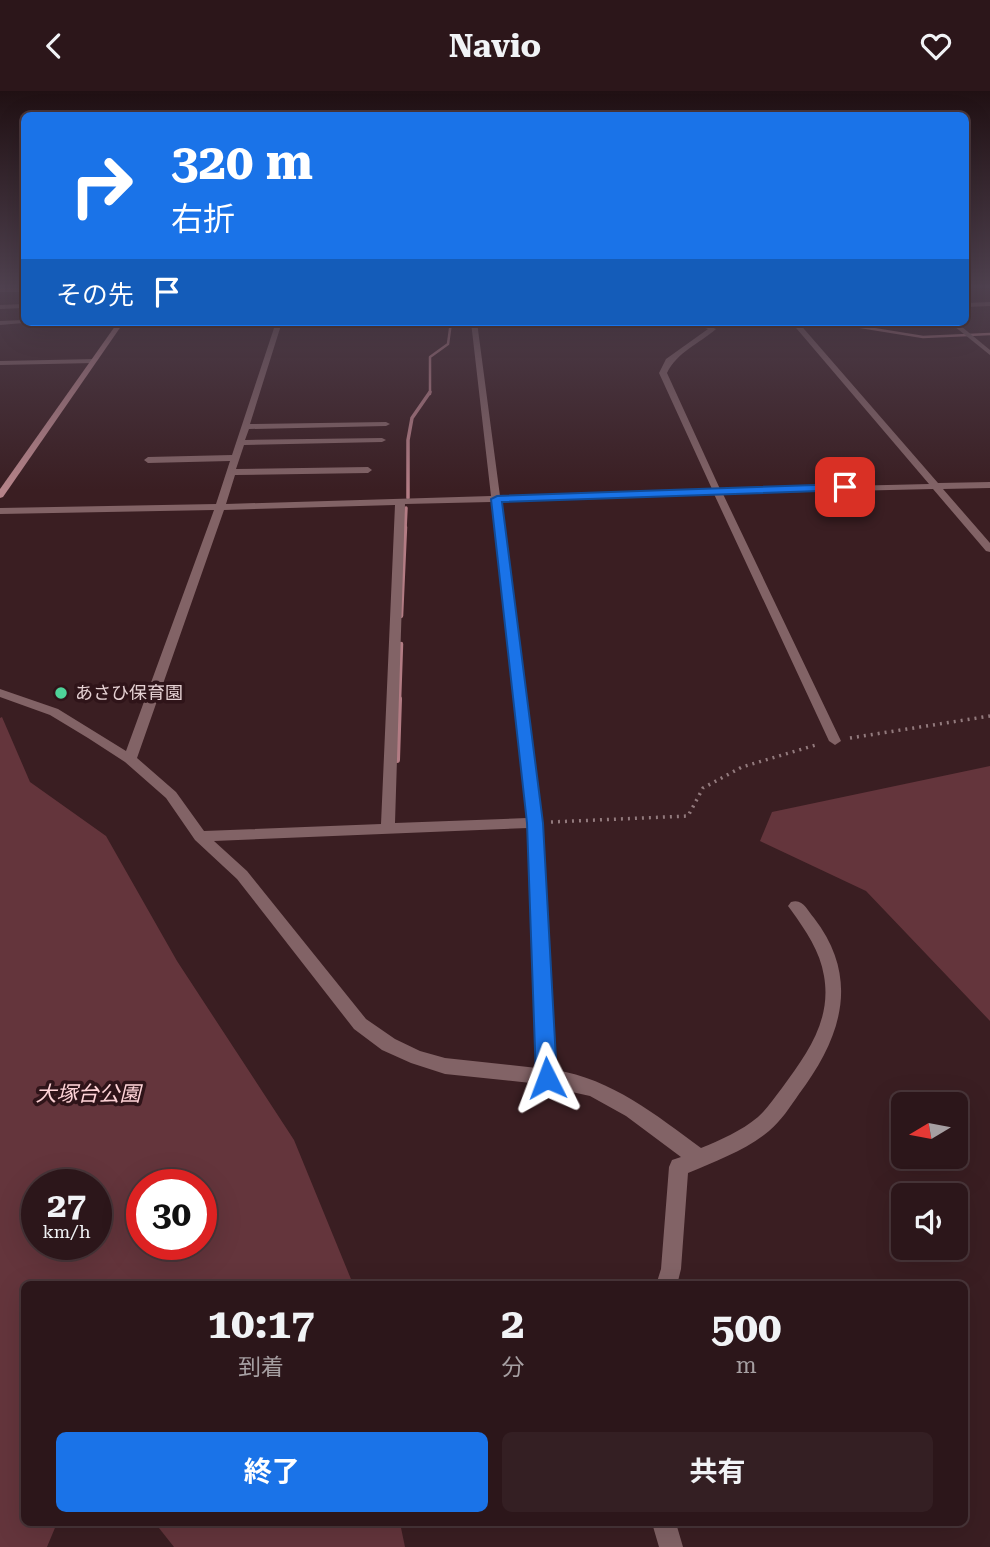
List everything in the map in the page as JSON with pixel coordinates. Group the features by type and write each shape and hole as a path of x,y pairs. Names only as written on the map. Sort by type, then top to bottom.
{"street":[{"path":"0,495 98,354"},
{"path":"130,759 220,507 268,354"},
{"path":"478,354 535,823 547,1078"},
{"path":"677,354 669,361 663,373 716,492 835,740"},
{"path":"822,354 990,549"},
{"path":"0,363 93,361"},
{"path":"244,427 386,424"},
{"path":"239,443 382,440"},
{"path":"148,460 234,458"},
{"path":"230,472 368,470"},
{"path":"0,511 990,485"},
{"path":"388,830 400,502"},
{"path":"0,693 54,712 130,759 171,795 200,836 242,875 360,1024 383,1043 409,1056 459,1070 547,1078 593,1089 644,1118 699,1158"},
{"path":"200,836 535,823"},
{"path":"667,1281 671,1269 679,1167 762,1126 810,1069 829,1028 836,987 828,955 814,926 796,906"},
{"path":"665,1526 671,1547"}],"path":[{"path":"535,823 688,816 703,788 742,767 835,740 990,716"}],"green space":[{"name":"大塚台公園","path":"2,717 30,782 106,836 177,961 294,1140 352,1281 21,1281 21,1526 56,1526 47,1547 0,1547"},
{"path":"990,766 990,1021 866,891 760,841 772,812"},
{"path":"157,1526 401,1526 405,1547 174,1547"}],"waterway":[{"path":"430,392 430,357 434,354"},
{"path":"408,498 408,440 412,418 430,392"},
{"path":"405,529 406,508"},
{"path":"401,616 405,527"},
{"path":"399,701 401,644"},
{"path":"397,760 399,699"}],"place":[{"name":"あさひ保育園","path":"61,693"}],"route":[{"path":"547,1078 535,823 497,499 845,487"}]}
